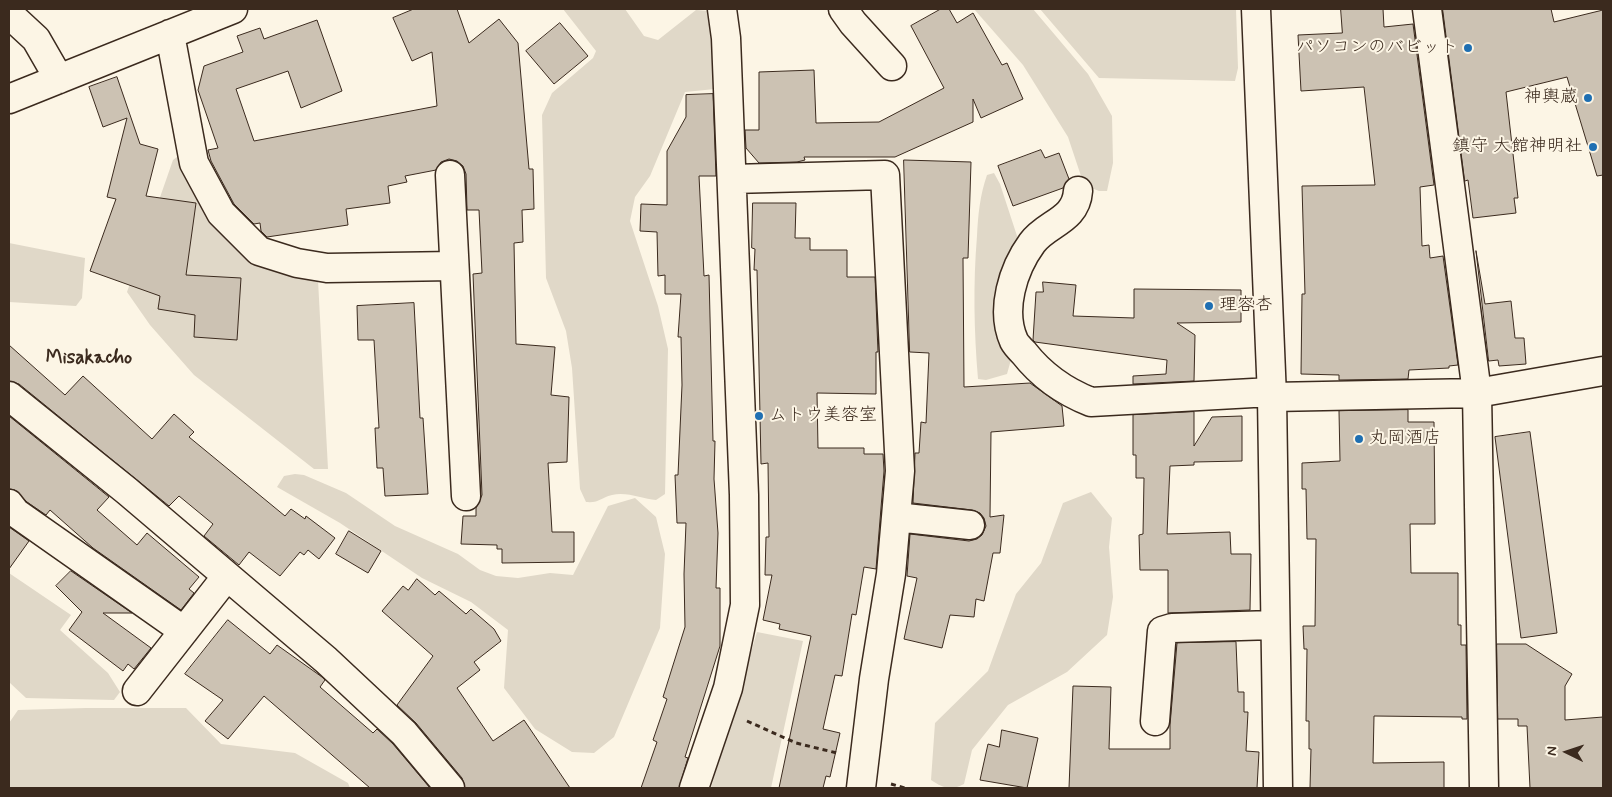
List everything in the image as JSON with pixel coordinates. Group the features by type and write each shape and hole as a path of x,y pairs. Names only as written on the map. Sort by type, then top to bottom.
{"street":[{"path":"9,99 233,9"},
{"path":"694,788 728,688 745,605 744,495 732,179 726,38 722,9"},
{"path":"843,9 853,23 892,66"},
{"path":"1256,9 1272,395 1274,625 1278,788"},
{"path":"1427,9 1477,393 1484,788"},
{"path":"9,14 36,39 59,78"},
{"path":"170,34 194,163 221,213 259,251 297,263 327,268 453,266"},
{"path":"732,179 885,175 900,471 892,574 874,679 861,788"},
{"path":"450,176 466,496"},
{"path":"1078,191 1078,202 1065,217 1033,242 1014,274 1008,312 1014,341 1038,371 1069,394 1091,402 1272,395 1477,393 1603,371"},
{"path":"9,396 127,491 326,660 404,733 450,788"},
{"path":"9,504 24,518 184,631"},
{"path":"896,517 970,525"},
{"path":"137,690 227,576"},
{"path":"1155,720 1162,631 1172,628 1274,625"}],"path":[{"path":"722,707 772,734 796,744 864,759"}],"shaded area":[{"path":"563,9 625,9 644,36 658,40 696,10 708,11 716,40 715,89 685,92 650,176 635,197 630,221 658,306 668,349 665,494 656,500 617,494 597,501 586,502 580,489 572,368 566,331 546,278 542,115 552,93 593,58 596,51"},
{"path":"974,9 1033,9 1088,74 1112,116 1113,163 1107,191 1099,191 1084,185 1068,137 1023,65"},
{"path":"1040,9 1236,9 1238,68 1235,81 1099,78"},
{"path":"181,154 194,192 230,241 277,272 318,280 328,469 314,469 194,375 150,325 127,292 173,160"},
{"path":"994,173 1000,184 1019,242 1012,356 1007,374 986,380 978,379 975,272 981,198 987,175"},
{"path":"9,243 85,258 82,298 76,306 9,302"},
{"path":"304,475 346,493 395,526 458,554 480,570 496,576 518,578 550,573 573,575 608,506 635,498 656,517 665,554 660,628 614,737 594,753 572,752 535,729 504,688 508,630 471,602 422,578 340,523 277,487 284,476"},
{"path":"1091,492 1112,518 1109,547 1113,597 1107,635 1067,672 1008,705 972,750 964,784 951,788 939,785 931,780 935,723 988,671 1016,594 1041,563 1063,503"},
{"path":"9,573 71,615 60,630 108,673 120,692 114,700 26,698 9,682"},
{"path":"757,632 803,641 771,788 711,788"},
{"path":"186,708 221,744 295,753 348,783 350,788 9,788 9,723 18,710"}],"building":[{"path":"414,9 457,9 469,43 499,19 518,43 529,169 533,169 534,209 522,210 523,242 514,243 516,344 555,347 551,395 569,397 567,462 548,463 552,532 574,532 574,562 502,563 502,549 497,549 497,545 461,544 463,516 476,516 476,508 482,495 473,274 482,273 479,210 467,210 466,174 463,166 457,161 449,159 441,162 436,170 405,176 407,182 388,186 390,203 346,209 348,225 267,237 261,231 260,223 254,224 234,204 211,161 208,150 218,148 198,90 204,66 243,52 237,36 260,28 264,39 317,20 342,91 301,108 288,71 236,89 254,141 437,106 432,52 412,61 393,18"},
{"path":"941,9 949,9 957,23 973,13 1002,65 1007,63 1023,99 981,118 973,99 973,122 895,157 804,157 805,160 797,162 759,163 746,148 745,130 759,130 759,72 814,70 816,123 879,122 944,88 911,26"},
{"path":"1341,9 1383,9 1384,27 1413,24 1434,185 1420,187 1422,246 1429,245 1430,258 1443,256 1458,365 1449,366 1449,368 1409,370 1408,379 1339,380 1339,375 1301,374 1302,294 1305,294 1302,186 1375,185 1364,87 1301,91 1298,35 1342,33"},
{"path":"1443,9 1551,9 1554,22 1603,10 1603,175 1597,176 1567,77 1506,92 1518,198 1514,198 1516,213 1473,218 1468,180 1465,181"},
{"path":"560,23 588,56 554,84 526,51"},
{"path":"117,77 140,144 158,149 146,196 196,203 186,275 241,278 237,340 194,337 195,315 158,309 160,296 90,271 116,199 107,197 127,118 103,127 89,87"},
{"path":"713,94 716,176 699,176 704,276 709,275 713,441 715,441 714,479 718,533 716,588 720,588 720,646 685,757 688,758 679,788 641,788 657,742 653,740 667,699 663,697 685,627 684,574 686,523 677,523 675,475 678,475 682,385 681,337 678,337 681,294 665,294 665,275 658,276 657,232 640,231 641,204 667,205 667,151 686,117 686,95"},
{"path":"1041,150 1045,158 1059,153 1069,179 1063,188 1013,206 998,166"},
{"path":"904,160 971,162 968,258 963,258 964,387 1030,383 1062,406 1064,426 991,432 990,517 1004,515 1000,553 993,553 984,601 976,599 974,617 950,615 942,648 904,639 917,578 907,576 910,534 969,541 977,539 982,535 986,526 984,518 980,513 972,510 913,503 915,453 919,453 921,422 926,423 929,353 910,352"},
{"path":"753,203 796,203 795,238 810,238 810,250 847,250 847,277 875,277 878,352 876,352 876,394 817,393 818,448 864,448 864,454 883,454 884,471 876,569 864,567 856,615 852,614 842,676 835,675 823,729 840,733 830,777 826,776 823,788 779,788 811,636 779,629 780,624 763,620 772,575 765,575 766,537 769,537 768,463 761,464 757,270 754,270 755,249 752,248"},
{"path":"1476,251 1485,304 1511,301 1515,338 1524,338 1526,364 1499,366 1498,360 1489,361"},
{"path":"1043,282 1076,285 1073,316 1134,318 1134,289 1241,290 1241,322 1177,323 1195,335 1194,381 1133,384 1133,376 1166,374 1167,360 1035,342 1033,340 1036,292 1043,292"},
{"path":"414,303 420,418 423,418 428,494 385,496 383,468 377,468 375,428 379,428 374,340 358,340 357,306"},
{"path":"9,345 65,395 83,376 152,439 174,414 194,432 189,437 285,516 291,509 305,519 306,516 335,538 319,559 308,550 304,555 300,552 280,576 249,552 239,565 204,536 213,524 179,496 169,506 19,384 9,381"},
{"path":"1408,410 1408,422 1434,422 1435,524 1410,524 1411,573 1458,573 1458,625 1461,625 1461,645 1466,645 1467,719 1462,719 1462,717 1374,716 1373,763 1444,762 1444,788 1310,788 1311,749 1309,749 1309,721 1306,721 1307,649 1304,649 1303,626 1315,626 1316,539 1307,539 1306,489 1302,489 1302,463 1340,461 1339,411"},
{"path":"1194,412 1194,446 1212,417 1242,416 1242,461 1194,462 1194,465 1170,466 1167,534 1230,532 1231,554 1251,554 1250,610 1168,613 1168,570 1140,570 1139,535 1143,534 1144,478 1136,478 1136,455 1133,455 1133,415"},
{"path":"9,416 109,497 97,510 137,545 147,533 199,577 189,589 194,593 181,610 93,548 50,510 46,515 27,502 15,490 9,489"},
{"path":"1530,432 1557,633 1521,638 1495,437"},
{"path":"9,527 29,541 9,569"},
{"path":"349,531 381,551 368,573 336,554"},
{"path":"71,571 132,613 103,613 151,648 134,669 128,664 123,671 69,630 82,612 56,586"},
{"path":"417,579 435,595 439,591 466,614 471,609 494,629 501,641 474,662 480,670 457,688 493,741 524,720 570,788 465,788 462,778 416,723 397,705 433,656 382,611 403,586 408,590"},
{"path":"228,620 270,654 277,645 322,677 325,680 320,687 373,733 377,729 393,744 430,788 370,788 264,696 228,739 205,721 223,700 185,674"},
{"path":"1236,642 1238,692 1244,692 1244,712 1248,712 1246,751 1259,752 1257,788 1069,788 1073,686 1111,687 1109,749 1170,749 1170,725 1177,643"},
{"path":"1497,644 1526,644 1572,674 1565,686 1565,720 1603,717 1603,788 1530,788 1527,726 1518,726 1518,719 1498,719"},
{"path":"1002,730 1038,738 1027,788 980,780 988,744 999,747"}],"place":[{"name":"パソコンのバビット","path":"1468,48"},
{"name":"神輿蔵","path":"1588,98"},
{"name":"鎮守 大館神明社","path":"1593,147"},
{"name":"理容杏","path":"1209,306"},
{"name":"ムトウ美容室","path":"759,416"},
{"name":"丸岡酒店","path":"1359,439"}],"district":[{"name":"Misakacho","path":"89,359"}]}
